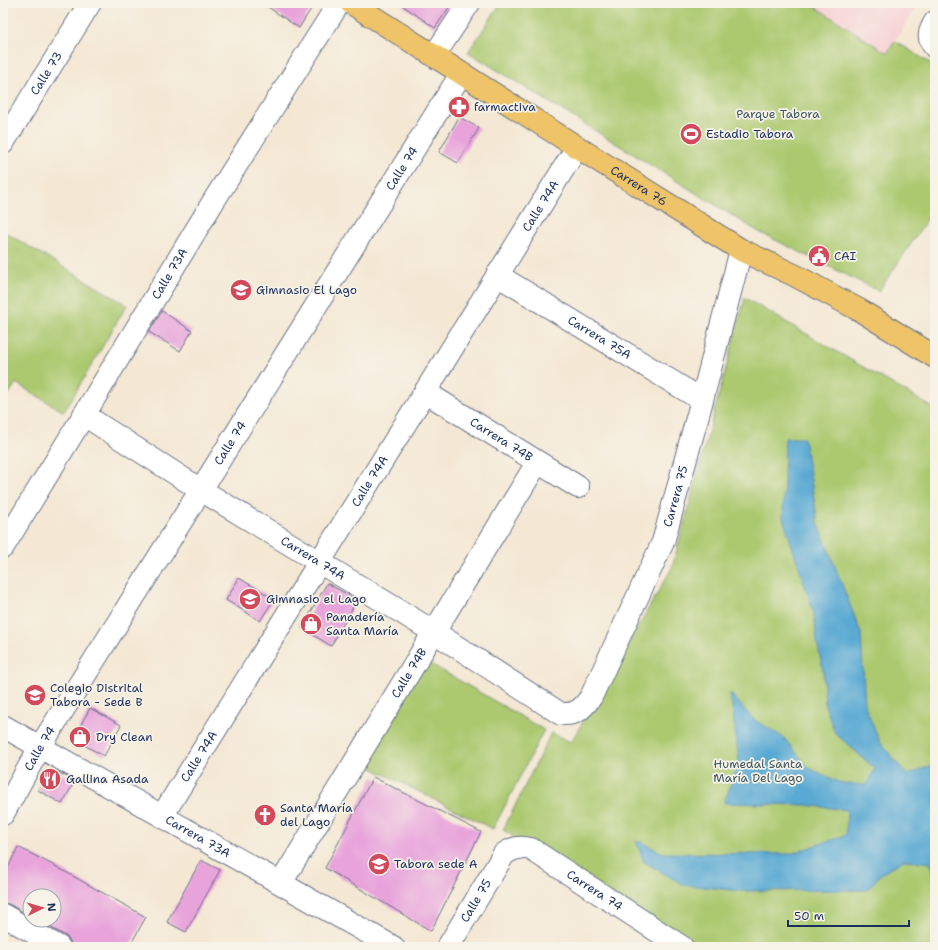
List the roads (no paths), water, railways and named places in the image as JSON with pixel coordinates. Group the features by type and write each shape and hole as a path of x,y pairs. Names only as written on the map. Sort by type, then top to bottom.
{"main road":[{"name":"Carrera 76","path":"351,3 741,250 796,276 933,351"}],"street":[{"name":"Calle 73","path":"3,143 90,3"},
{"name":"Calle 73A","path":"3,547 213,202 339,3"},
{"path":"434,56 469,3"},
{"name":"Calle 74","path":"3,814 40,747 461,74"},
{"name":"Calle 74A","path":"162,816 577,147"},
{"name":"Carrera 75","path":"561,714 569,714 582,709 591,697 663,542 741,250"},
{"name":"Carrera 75A","path":"497,275 702,400"},
{"name":"Carrera 74B","path":"425,392 578,487"},
{"name":"Carrera 74A","path":"84,415 201,490 434,632 561,714"},
{"name":"Calle 74B","path":"281,884 537,462"},
{"name":"Carrera 73A","path":"3,726 393,947"},
{"name":"Carrera 74","path":"504,854 516,848 523,847 531,849 682,947"},
{"name":"Calle 75","path":"448,947 504,854"},
{"path":"3,915 59,947"}],"water":[{"path":"785,438 804,438 818,523 861,633 865,706 880,742 907,775 935,764 935,880 931,863 904,860 881,874 867,890 741,891 684,885 644,862 636,840 663,853 790,854 846,835 847,810 805,805 724,803 739,761 730,693 753,719 783,737 809,768 841,783 866,785 875,769 835,733 825,706 823,670 817,642 814,614 783,518"}],"place":[{"name":"farmactiva","path":"459,107"},
{"name":"Estadio Tabora","path":"691,134"},
{"name":"CAI","path":"819,256"},
{"name":"Gimnasio El Lago","path":"241,290"},
{"name":"Gimnasio el Lago","path":"250,599"},
{"name":"Panadería Santa María","path":"311,624"},
{"name":"Colegio Distrital Tabora - Sede B","path":"35,695"},
{"name":"Dry Clean","path":"80,737"},
{"name":"Gallina Asada","path":"50,779"},
{"name":"Santa María del Lago","path":"265,815"},
{"name":"Tabora sede A","path":"379,864"}],"park label":[{"name":"Parque Tabora","path":"778,114"},
{"name":"Humedal Santa María Del Lago","path":"758,771"}]}
